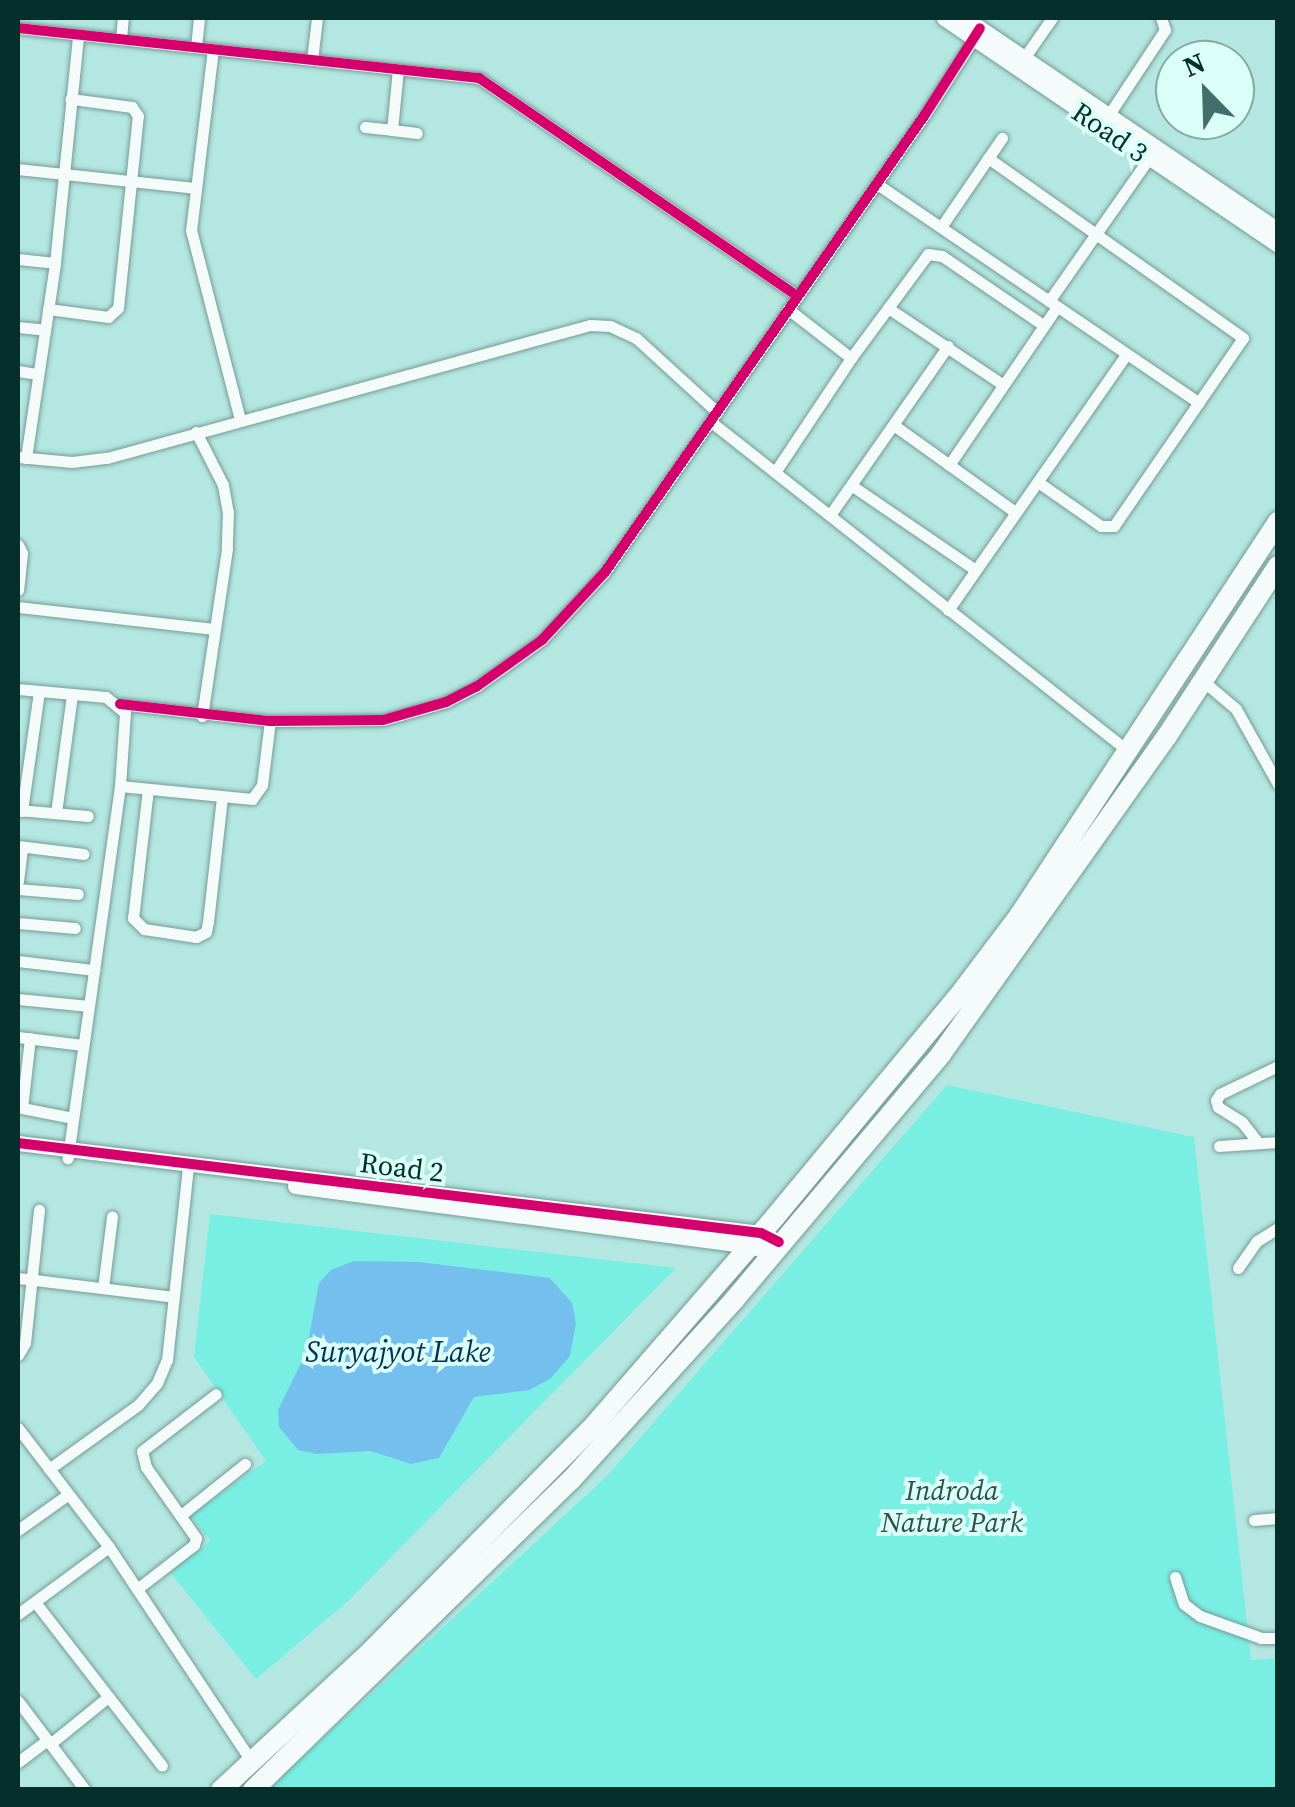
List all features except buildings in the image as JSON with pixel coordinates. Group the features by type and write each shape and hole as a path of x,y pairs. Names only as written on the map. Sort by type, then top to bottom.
{"highway":[{"path":"253,1790 570,1482 766,1243 1019,916 1278,522"},
{"path":"221,1790 372,1650 590,1430 941,1054 1208,674 1278,566"},
{"path":"1192,653 1208,674"}],"street":[{"path":"121,39 123,18"},
{"path":"196,47 199,18"},
{"path":"312,60 317,18"},
{"name":"Road 3","path":"944,18 1024,58 1149,158 1278,245"},
{"name":"Road 3","path":"965,18 977,33 1105,121 1278,230"},
{"path":"1024,58 1052,18"},
{"path":"1105,121 1165,30 1161,18"},
{"path":"18,28 48,24 78,35 458,74 494,86 796,295"},
{"path":"18,689 106,698 120,704 202,716 346,723 418,712 476,687 542,640 578,604 877,184 977,33"},
{"path":"78,35 55,262 22,457 72,462 107,458 590,325 610,326 636,338 775,472 1128,751"},
{"path":"213,49 191,230 240,419"},
{"path":"392,130 398,69"},
{"path":"48,309 115,315 136,110 72,99"},
{"path":"365,126 417,134"},
{"path":"942,226 1002,138"},
{"path":"988,158 1242,335 1242,344 1114,526 1101,526 1038,482"},
{"path":"949,465 1043,325 1096,233 1149,158"},
{"path":"18,169 196,188"},
{"path":"877,184 1199,403"},
{"path":"775,472 851,358 932,252 1043,325"},
{"path":"18,259 55,262"},
{"path":"888,308 1002,384"},
{"path":"788,309 851,358"},
{"path":"18,327 45,330"},
{"path":"830,515 896,426 948,346"},
{"path":"948,610 1126,355"},
{"path":"18,372 38,374"},
{"path":"896,426 1016,512"},
{"path":"196,432 223,485 228,512 227,548 202,716"},
{"path":"851,485 974,570"},
{"path":"18,545 22,559 18,590"},
{"path":"18,607 213,629"},
{"path":"1208,674 1236,709 1278,784"},
{"path":"39,691 20,810 88,816"},
{"path":"56,813 72,694"},
{"path":"69,1154 120,786 126,723 120,704"},
{"path":"120,786 252,799 259,794 270,721"},
{"path":"148,789 134,918 144,929 196,937 206,932 208,922 222,798"},
{"path":"78,894 18,885 20,847 84,854"},
{"path":"18,923 75,928"},
{"path":"18,961 94,970"},
{"path":"18,999 89,1006"},
{"path":"74,1118 22,1108 24,1038 84,1045"},
{"path":"1256,1140 1242,1122 1218,1108 1217,1096 1278,1066"},
{"path":"1218,1146 1256,1140 1278,1142"},
{"name":"Road 2","path":"18,1143 188,1170 766,1243"},
{"name":"Road 2","path":"18,1152 69,1154"},
{"path":"49,1469 138,1405 157,1384 167,1360 188,1170"},
{"path":"18,1355 24,1343 24,1278 39,1210"},
{"path":"103,1288 112,1216"},
{"path":"1238,1268 1257,1241 1278,1228"},
{"path":"24,1278 174,1296"},
{"path":"137,1589 194,1545 196,1538 146,1467 142,1451 216,1394"},
{"path":"19,1434 108,1547 252,1762"},
{"path":"181,1515 244,1464"},
{"path":"18,1530 67,1494"},
{"path":"1254,1520 1278,1518"},
{"path":"18,1614 108,1547"},
{"path":"1175,1577 1184,1604 1200,1616 1261,1638 1278,1638"},
{"path":"35,1602 162,1766"},
{"path":"18,1762 108,1696"},
{"path":"19,1706 85,1790"}],"green space":[{"name":"Indroda Nature Park","path":"947,1085 1194,1137 1251,1660 1277,1658 1277,1789 267,1790 607,1476"},
{"path":"210,1214 676,1268 346,1603 256,1679 170,1572 210,1541 191,1515 266,1461 194,1357"}],"water":[{"name":"Suryajyot Lake","path":"354,1261 419,1262 550,1278 572,1303 576,1323 570,1356 551,1378 530,1390 474,1397 439,1458 411,1464 371,1451 316,1454 298,1450 279,1427 278,1410 306,1353 319,1283 331,1270"}],"cycle path":[{"path":"18,28 479,78 796,295"},
{"path":"120,704 270,721 383,720 446,702 476,687 542,640 605,572 924,116 980,28"},
{"path":"18,1143 761,1233 779,1242"}]}
